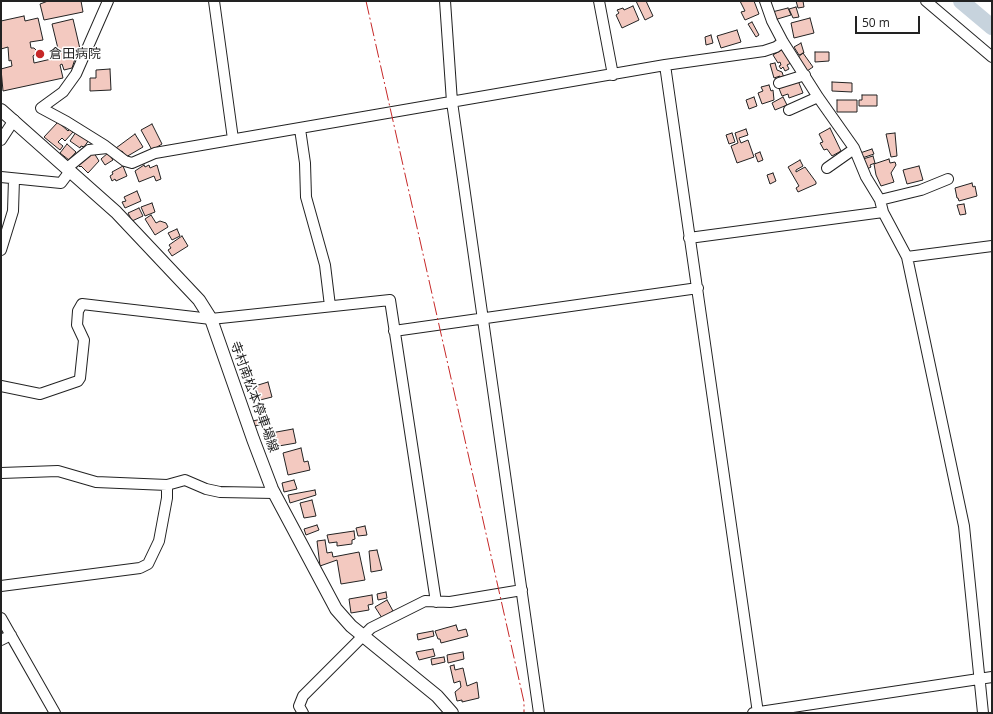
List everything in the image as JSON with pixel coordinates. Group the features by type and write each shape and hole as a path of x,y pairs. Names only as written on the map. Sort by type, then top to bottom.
{"main road":[{"name":"寺村南松本停車場線","path":"1,110 116,212 198,300 211,319 253,439 274,492 336,609 351,626 438,696 452,713"}],"street":[{"path":"108,1 76,74 63,92 41,108 67,122 124,161 132,163 155,153 665,65 764,51 776,47 783,42"},
{"path":"214,1 233,139"},
{"path":"445,1 452,102 484,318 539,713"},
{"path":"599,1 613,75"},
{"path":"765,1 772,21 783,42 805,74 818,97 854,149 866,177 880,200 883,212 907,257 964,526 983,713"},
{"path":"926,1 992,57"},
{"path":"665,65 689,238 698,288 756,713 992,677"},
{"path":"779,83 805,74"},
{"path":"788,110 818,97"},
{"path":"1,140 14,120"},
{"path":"300,129 305,163 306,197 325,265 330,306"},
{"path":"1,177 61,183 69,169 89,150 107,148"},
{"path":"827,168 854,149"},
{"path":"1,250 12,211 14,179"},
{"path":"880,200 921,190 948,179"},
{"path":"689,238 883,212"},
{"path":"907,257 992,246"},
{"path":"394,331 698,288"},
{"path":"1,386 40,394 78,381 80,378 84,340 77,325 78,311 82,304 211,319 390,300 436,602"},
{"path":"1,473 58,471 96,482 167,485 185,480 206,489 220,492 274,492"},
{"path":"1,586 140,568 148,564 159,541 167,498 167,485"},
{"path":"303,713 299,706 303,696 365,636 371,628 425,601 450,602 522,590"},
{"path":"1,618 55,713"},
{"path":"1,640 11,635"}],"building":[{"path":"48,1 81,1 83,12 44,20 40,4"},
{"path":"636,1 646,1 653,16 645,20"},
{"path":"740,1 754,1 759,14 745,20 741,12 745,11"},
{"path":"796,1 803,1 804,7 798,8"},
{"path":"633,6 639,20 622,28 616,15 619,13 617,10 623,8 624,10"},
{"path":"796,7 799,17 793,18 789,9"},
{"path":"788,8 791,15 774,20 772,12"},
{"path":"24,16 25,21 38,18 43,40 30,42 31,48 34,48 38,52 33,56 34,63 60,57 52,24 73,19 80,49 78,50 72,68 64,70 62,64 60,65 63,78 3,91 1,69 12,66 11,60 9,61 8,47 1,49 1,21"},
{"path":"810,18 814,33 794,38 791,23"},
{"path":"752,22 759,35 756,37 748,24"},
{"path":"737,30 741,42 721,48 717,36"},
{"path":"711,35 713,43 706,45 705,37"},
{"path":"801,43 804,53 799,55 794,47"},
{"path":"783,49 791,63 787,65 789,69 785,71 783,67 781,69 779,66 781,65 780,62 778,63 773,55"},
{"path":"815,52 829,52 829,61 815,62"},
{"path":"803,53 813,67 807,71 797,58"},
{"path":"775,63 777,70 782,72 784,78 780,79 780,76 774,78 770,64"},
{"path":"110,69 111,90 90,91 90,78 96,78 96,70"},
{"path":"797,78 803,93 789,98 788,94 782,96 778,86"},
{"path":"832,82 852,83 852,92 832,91"},
{"path":"769,85 771,91 773,90 774,100 762,104 758,93 763,91 761,87"},
{"path":"862,95 877,95 877,106 859,106 859,100 862,100"},
{"path":"754,97 757,106 749,109 746,100"},
{"path":"783,97 787,105 775,110 772,103"},
{"path":"837,100 857,100 857,112 837,112"},
{"path":"58,122 68,131 70,129 73,132 65,141 62,138 58,142 63,146 60,150 44,137"},
{"path":"152,124 162,144 152,150 141,130"},
{"path":"830,128 841,151 832,156 827,149 824,150 820,143 823,142 819,134"},
{"path":"746,129 748,135 739,138 741,143 748,140 754,157 737,163 731,146 738,143 735,133"},
{"path":"76,132 89,140 84,147 81,146 80,148 70,141"},
{"path":"732,133 735,142 729,144 726,135"},
{"path":"895,133 897,156 891,157 886,134"},
{"path":"135,134 143,147 126,157 122,151 120,152 116,148"},
{"path":"67,144 76,152 69,160 60,153"},
{"path":"872,149 874,154 862,158 860,153"},
{"path":"760,152 763,160 758,162 755,154"},
{"path":"94,153 99,161 88,173 77,164"},
{"path":"108,153 113,160 105,165 101,159"},
{"path":"873,156 875,163 870,165 871,167 867,169 863,159"},
{"path":"889,159 890,163 895,162 896,165 891,173 894,182 881,186 876,175 874,164"},
{"path":"800,160 803,166 796,170 796,172 805,167 816,184 798,192 796,188 799,186 788,167"},
{"path":"144,165 145,167 149,165 150,168 157,165 161,179 156,181 154,176 139,182 135,171"},
{"path":"123,166 127,176 116,181 115,179 112,181 110,176 113,174 112,172"},
{"path":"919,166 923,180 907,184 903,170"},
{"path":"773,173 776,181 770,184 767,175"},
{"path":"972,183 973,187 975,186 977,196 959,201 955,188"},
{"path":"137,191 141,201 125,208 122,202 126,201 124,197"},
{"path":"152,203 155,212 145,216 141,207"},
{"path":"964,204 966,214 960,215 957,205"},
{"path":"139,208 143,216 132,221 128,213"},
{"path":"151,215 156,223 160,221 166,223 168,227 155,235 145,219"},
{"path":"177,229 180,236 172,240 168,233"},
{"path":"182,236 188,246 172,256 168,250 171,248 169,245"},
{"path":"268,382 272,397 260,400 255,386"},
{"path":"261,419 262,424 255,426 253,421"},
{"path":"293,429 296,443 273,447 271,433"},
{"path":"301,448 304,462 308,461 310,470 288,475 283,453"},
{"path":"294,480 297,489 284,492 282,483"},
{"path":"315,490 316,495 290,503 288,495"},
{"path":"312,500 316,516 304,518 300,503"},
{"path":"317,525 319,530 306,535 304,529"},
{"path":"365,526 367,535 358,536 356,528"},
{"path":"354,531 355,539 352,540 352,544 337,546 337,542 329,543 327,535"},
{"path":"325,540 327,553 332,552 333,557 359,552 365,580 341,584 337,560 320,566 317,541"},
{"path":"377,550 382,570 371,572 369,551"},
{"path":"386,592 387,598 378,600 377,594"},
{"path":"372,595 373,604 368,605 369,610 351,613 349,599"},
{"path":"387,600 393,611 382,618 375,607"},
{"path":"456,625 458,631 466,629 468,636 441,643 435,631"},
{"path":"433,631 434,636 418,640 417,634"},
{"path":"433,649 435,656 419,660 416,652"},
{"path":"463,652 464,659 448,663 447,655"},
{"path":"444,657 445,662 432,665 431,659"},
{"path":"454,665 455,670 463,668 467,686 477,682 479,698 462,702 462,700 457,701 455,692 461,687 460,681 454,683 450,666"}],"waterway":[{"path":"961,1 992,27"}],"power":[{"path":"366,1 524,702 524,713"}],"place":[{"name":"倉田病院","path":"40,54"}]}
